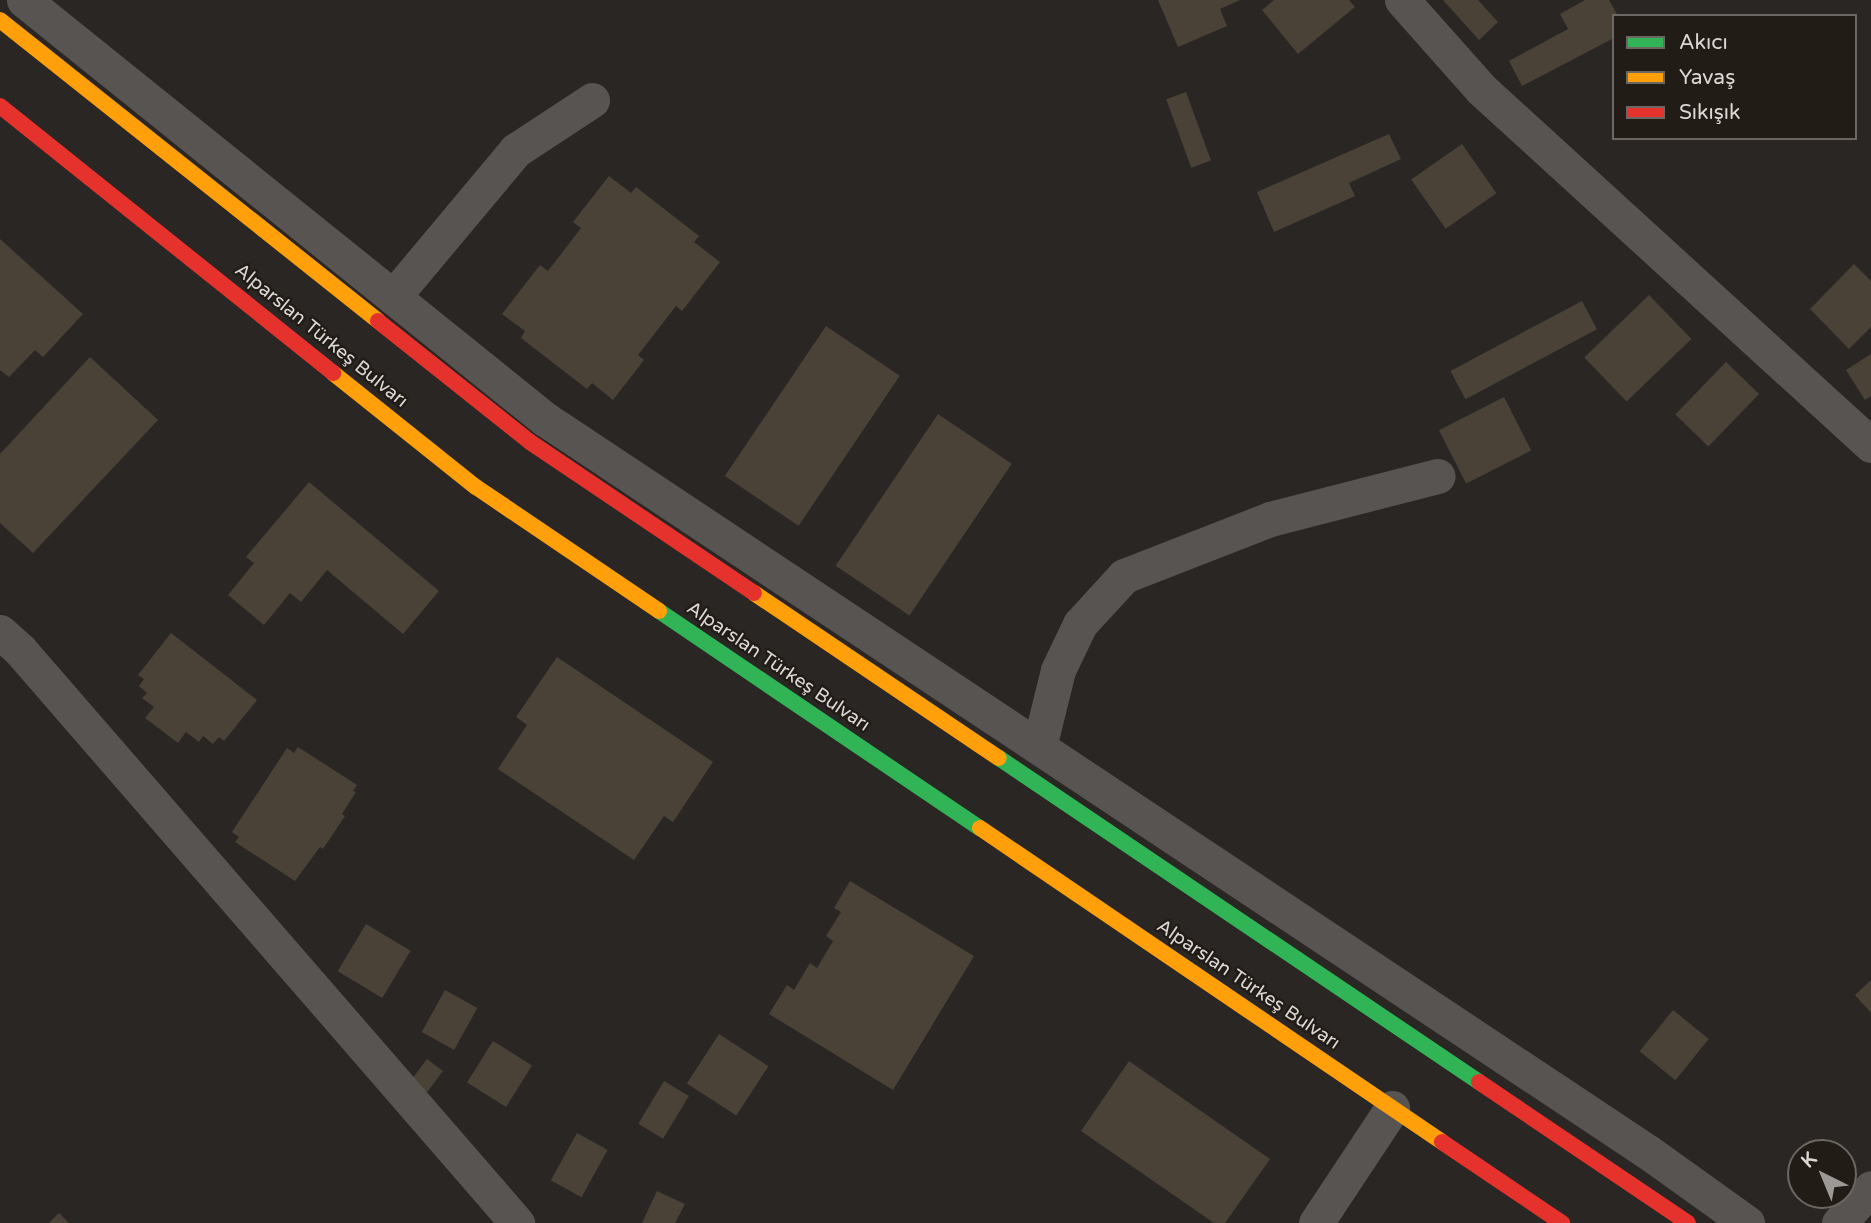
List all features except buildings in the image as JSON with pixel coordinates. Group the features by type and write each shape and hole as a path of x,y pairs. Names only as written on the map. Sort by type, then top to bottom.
{"main road":[{"path":"0,20 530,442 1048,788 1688,1223"},
{"name":"Alparslan Türkeş Bulvarı","path":"0,106 476,487 1562,1223"}],"street":[{"path":"24,0 545,419 1648,1152 1747,1223"},
{"path":"1402,0 1481,89 1871,445"},
{"path":"393,297 516,150 592,100"},
{"path":"1039,747 1058,670 1080,624 1124,576 1270,519 1438,476"},
{"path":"0,632 29,661 517,1223"},
{"path":"1316,1223 1392,1108"},
{"path":"1839,1223 1871,1188"}],"traffic: fast":[{"path":"659,611 980,828"},
{"path":"999,758 1479,1082"}],"traffic: slow":[{"path":"0,20 378,321"},
{"path":"333,373 476,487 659,611"},
{"path":"754,593 999,758"},
{"path":"980,828 1442,1142"}],"traffic: jam":[{"path":"0,106 333,373"},
{"path":"378,321 530,442 754,593"},
{"path":"1479,1082 1688,1223"},
{"path":"1442,1142 1562,1223"}]}
